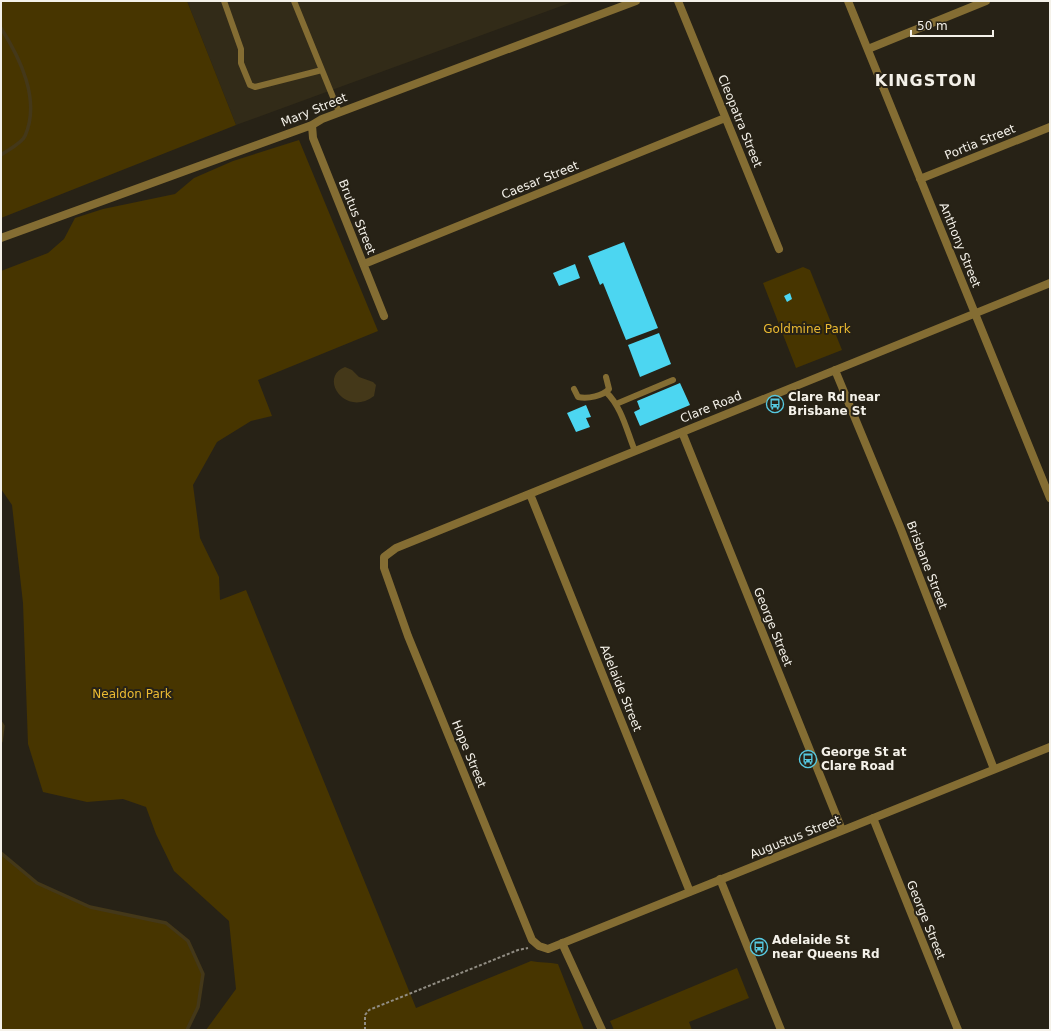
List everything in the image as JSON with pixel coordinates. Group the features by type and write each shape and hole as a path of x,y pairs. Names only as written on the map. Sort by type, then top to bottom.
{"street":[{"name":"Mary Street","path":"1,238 312,125 339,112 636,1"},
{"name":"Cleopatra Street","path":"678,1 779,249"},
{"name":"Anthony Street","path":"848,1 1050,498"},
{"path":"868,49 986,1"},
{"name":"Caesar Street","path":"364,264 726,118"},
{"name":"Brutus Street","path":"312,125 313,138 384,316"},
{"name":"Portia Street","path":"920,179 1050,127"},
{"name":"Clare Road","path":"384,557 396,548 1050,283"},
{"name":"Brisbane Street","path":"835,370 897,520 994,769"},
{"name":"George Street","path":"682,432 842,830"},
{"name":"Adelaide Street","path":"530,494 690,892"},
{"name":"Hope Street","path":"384,557 384,568 408,636 532,940 539,946"},
{"name":"Augustus Street","path":"539,946 548,949 1050,746"},
{"name":"George Street","path":"873,818 958,1030"},
{"path":"720,880 781,1030"},
{"path":"562,943 602,1030"}],"lane":[{"path":"224,1 241,48 241,63 250,86 255,87 322,70"},
{"path":"294,1 339,112"},
{"path":"574,390 578,397 584,398 606,392 609,388 606,377"},
{"path":"616,404 673,380"},
{"path":"606,392 616,404 635,451"}],"path":[{"path":"365,1030 365,1015 369,1010 518,950 539,946"}],"shaded area":[{"path":"187,1 575,1 236,125"},
{"path":"345,367 352,370 359,377 373,382 376,385 374,396 363,401 353,402 338,394 334,379 337,372"}],"green space":[{"path":"1,1 187,1 236,125 1,218"},
{"name":"Nealdon Park","path":"299,140 378,331 258,380 272,416 251,421 217,442 193,485 200,538 219,577 220,600 246,590 416,1008 531,961 555,963 558,964 584,1030 206,1030 236,989 229,921 174,871 156,834 146,807 123,799 87,802 43,792 28,744 23,603 12,505 1,489 1,271 48,253 64,239 75,218 103,209 175,194 194,178 233,161"},
{"name":"Goldmine Park","path":"803,267 810,270 842,350 796,368 763,283"},
{"path":"1,853 37,883 90,907 166,923 188,941 203,974 198,1007 187,1030 1,1030"},
{"path":"737,968 749,998 689,1022 692,1030 614,1030 610,1021"}],"building":[{"path":"624,242 658,328 626,340 603,283 600,285 588,256"},
{"path":"575,264 580,278 559,286 553,273"},
{"path":"790,293 792,299 787,302 784,296"},
{"path":"659,333 671,364 640,377 628,345"},
{"path":"680,383 690,405 640,426 634,412 640,409 637,401"},
{"path":"586,405 591,417 586,418 590,427 576,432 567,413"}],"waterway":[{"path":"1,28 15,52 21,66 26,80 31,108 25,136 18,144 1,155"},
{"path":"1,723 3,726 1,741"},
{"path":"1,853 37,883 90,907 166,923 188,941 203,974 198,1007 187,1030"}],"place":[{"name":"Clare Rd near Brisbane St","path":"775,404"},
{"name":"George St at Clare Road","path":"808,759"},
{"name":"Adelaide St near Queens Rd","path":"759,947"}],"district":[{"name":"KINGSTON","path":"926,80"}]}
